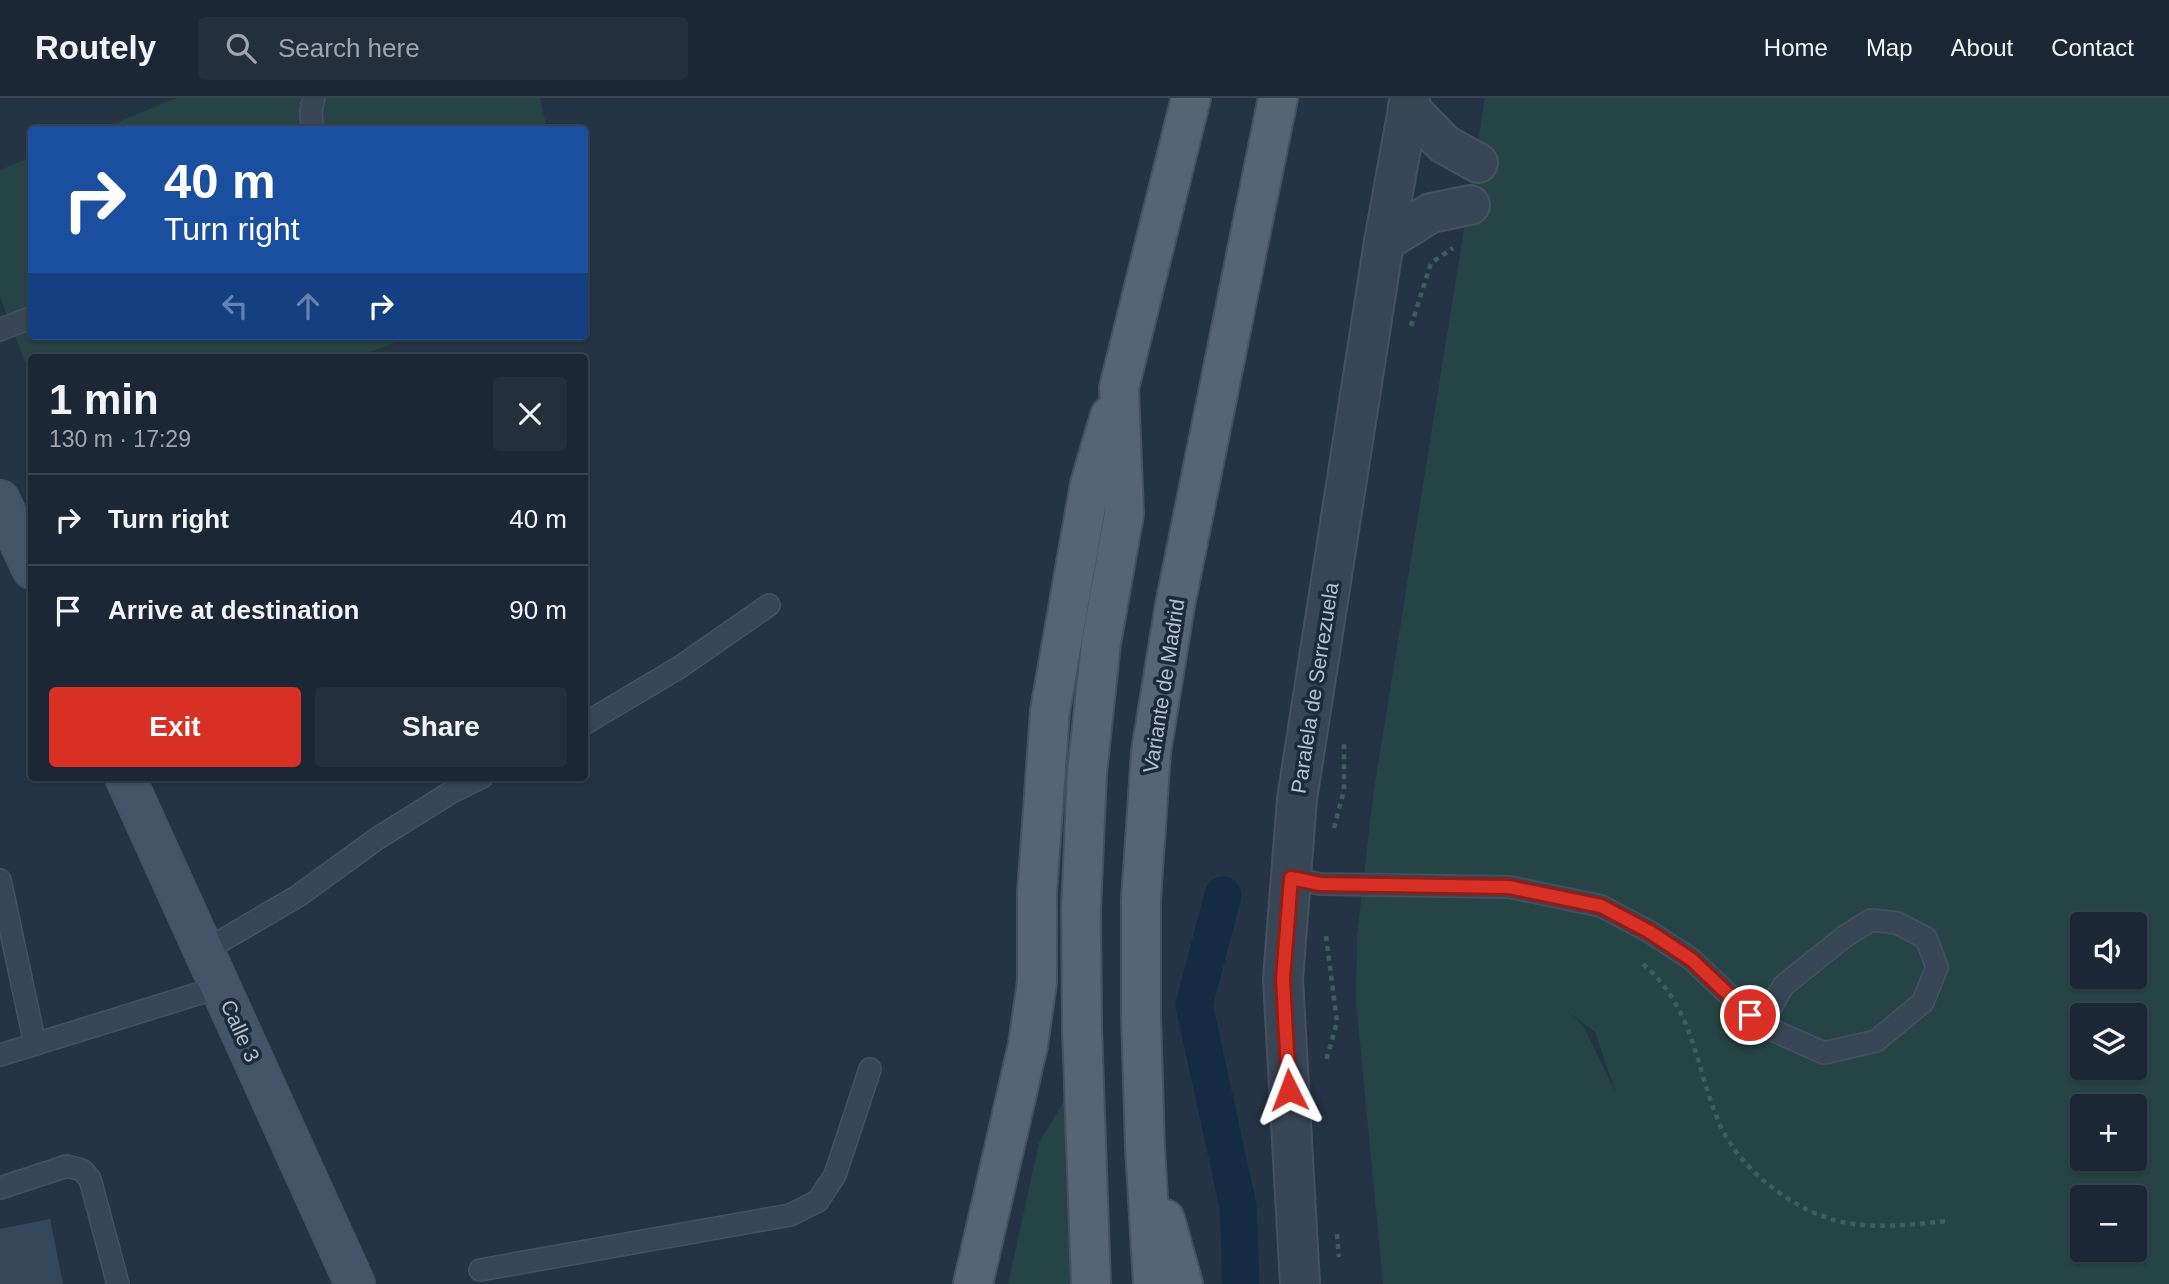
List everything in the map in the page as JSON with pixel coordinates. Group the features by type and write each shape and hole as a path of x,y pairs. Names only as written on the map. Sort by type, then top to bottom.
{"main road":[{"path":"973,1284 1028,1045 1037,982 1037,893 1050,711 1090,484 1119,388 1191,98"},
{"name":"Variante de Madrid","path":"1153,1284 1141,1015 1141,901 1151,752 1175,605 1278,98"},
{"path":"1091,1284 1082,1029 1081,909 1091,734 1101,643 1124,514 1119,388"},
{"path":"4,518 28,562"},
{"name":"Calle 3","path":"127,781 355,1284"},
{"path":"1145,1148 1183,1284"}],"street":[{"path":"1409,102 1444,144 1478,163"},
{"name":"Paralela de Serrezuela","path":"1300,1284 1283,979 1305,881 1297,799 1384,242 1409,102"},
{"path":"1384,242 1430,213 1470,205"}],"lane":[{"path":"312,126 314,98"},
{"path":"0,330 28,319"},
{"path":"588,722 680,667 769,604"},
{"path":"204,951 298,896 429,805 474,781"},
{"path":"0,880 35,1044"},
{"path":"1305,881 1509,887 1601,906 1650,932 1692,960 1761,1025 1824,1053 1876,1041 1923,1002 1937,968 1926,938 1897,923 1871,920 1844,937 1783,986 1761,1025"},
{"path":"0,1055 220,987"},
{"path":"480,1270 790,1215 818,1201 835,1175 870,1069"},
{"path":"0,1188 67,1166 82,1170 90,1179 118,1284"}],"path":[{"path":"1409,332 1431,262 1465,240 1470,205"},
{"path":"1334,830 1344,790 1346,745 1343,734"},
{"path":"1305,881 1337,1022 1324,1071"},
{"path":"1635,958 1646,966 1679,1007 1695,1046 1721,1126 1752,1170 1772,1188 1819,1215 1846,1223 1880,1226 1948,1221"},
{"path":"1337,1233 1339,1259"}],"green space":[{"path":"176,98 540,98 546,126 109,126"},
{"path":"1485,98 2169,98 2169,1284 1383,1284 1356,1001 1357,936 1373,796","holes":["1565,1010 1595,1032 1616,1093 1583,1025"]},
{"path":"28,158 28,340 401,340 365,354 28,354 28,369 0,297 0,170"},
{"path":"1068,1094 1070,1284 1008,1284 1039,1143"}],"building":[{"path":"50,1219 63,1284 0,1284 0,1229"}],"waterway":[{"path":"1223,895 1194,1005 1238,1206 1241,1284"}],"route":[{"path":"1289,1090 1283,979 1291,878 1320,884 1509,887 1601,906 1650,932 1692,960 1750,1015"}]}
